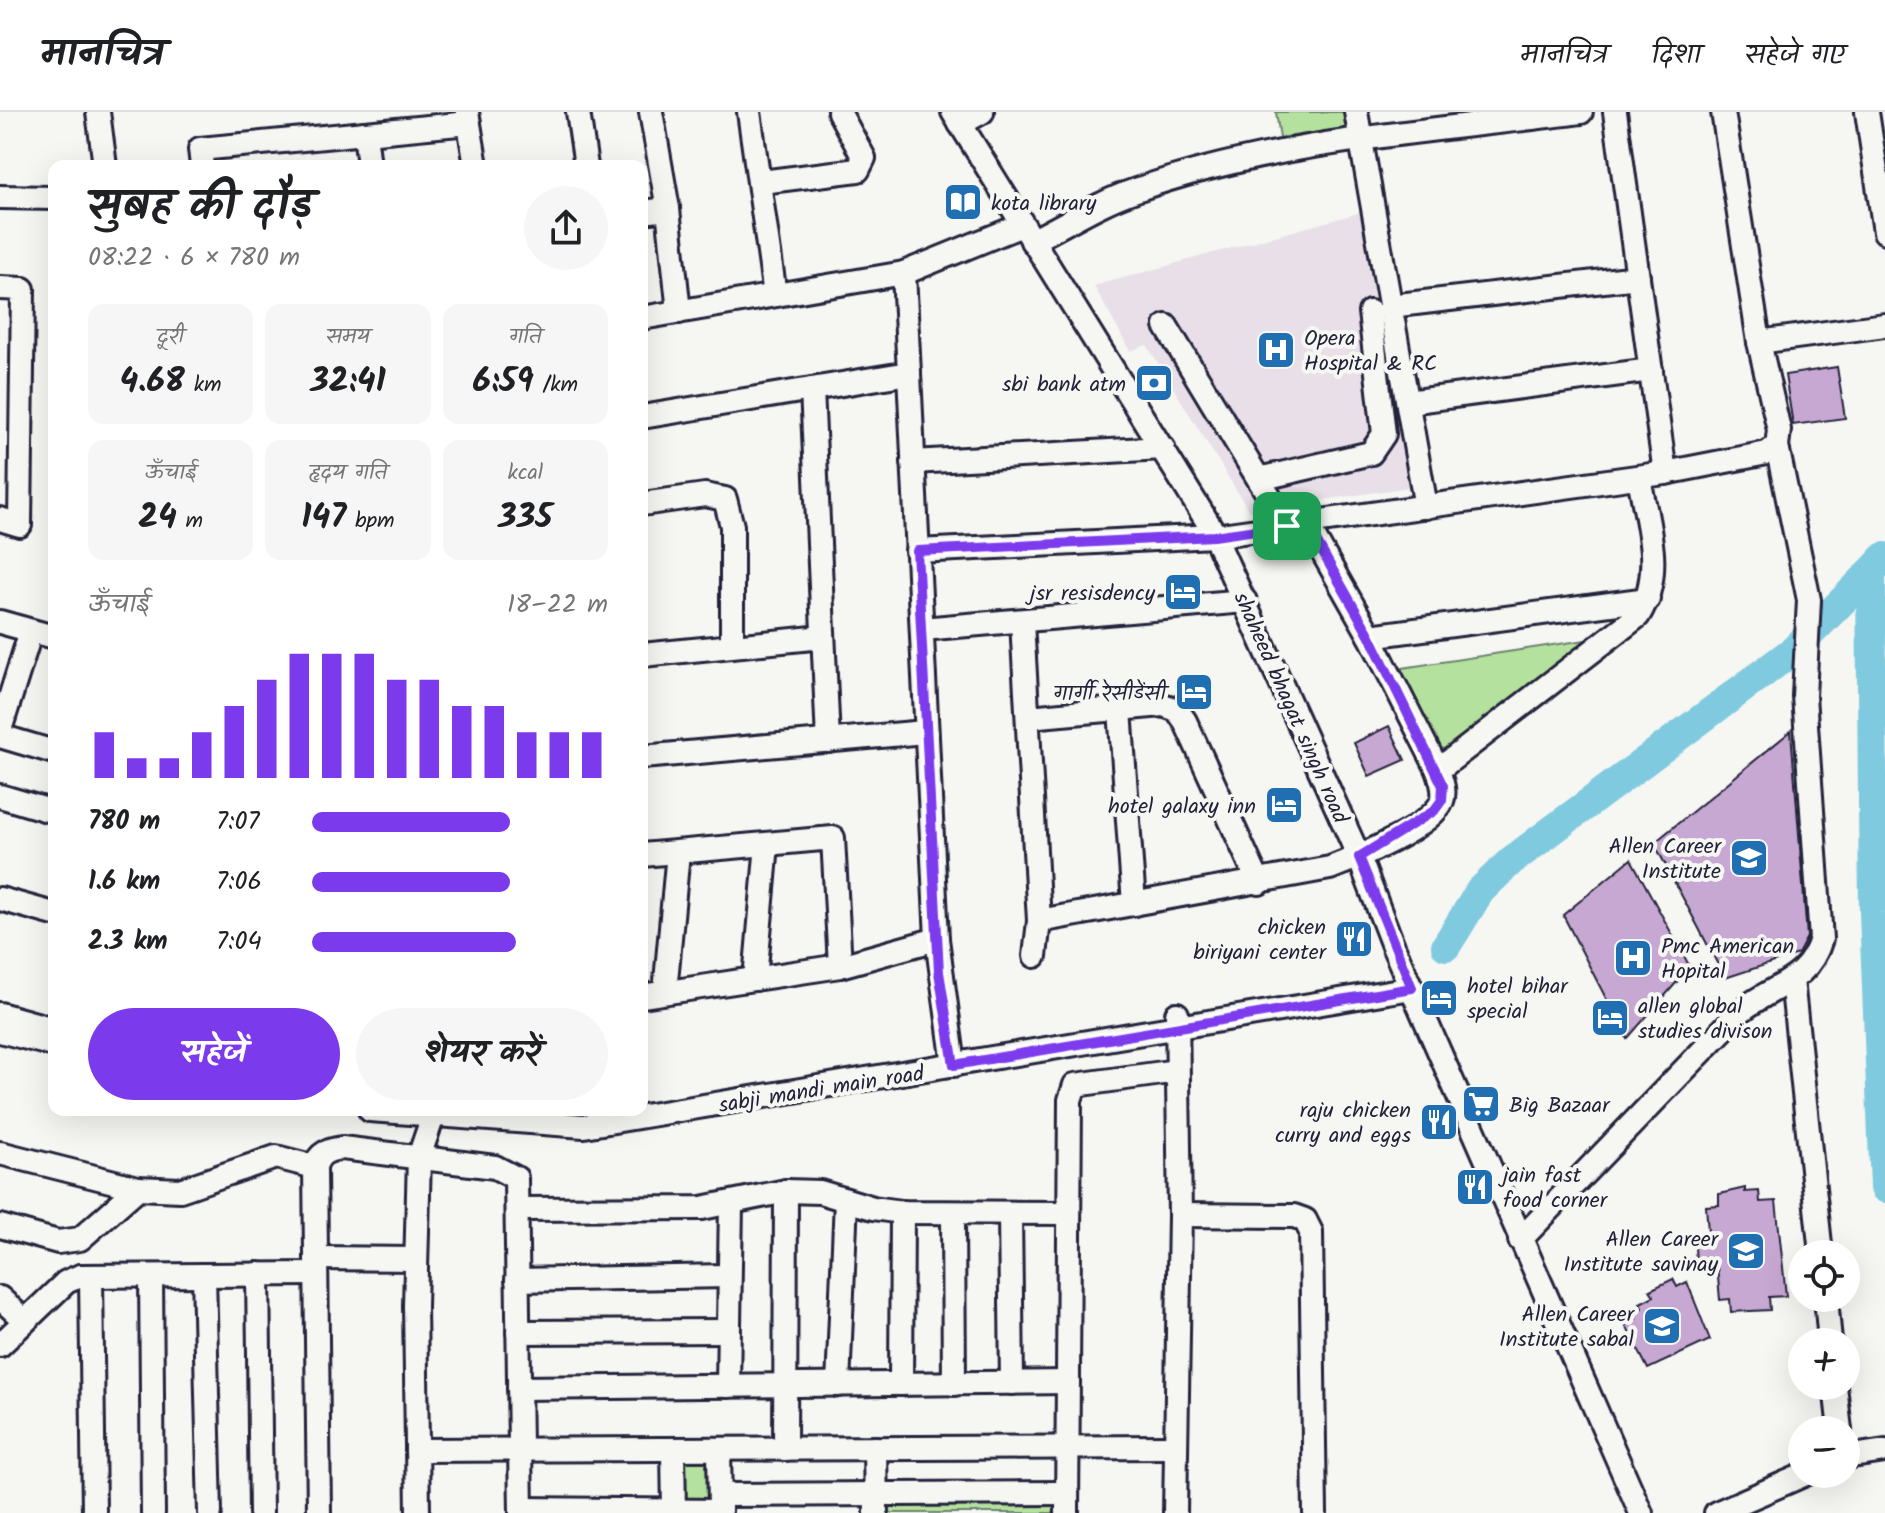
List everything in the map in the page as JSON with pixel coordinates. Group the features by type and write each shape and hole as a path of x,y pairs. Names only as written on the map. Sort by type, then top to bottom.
{"street":[{"path":"98,112 104,160"},
{"path":"578,112 585,160"},
{"path":"651,112 668,209 679,312"},
{"path":"749,112 775,295"},
{"path":"761,182 858,170 864,158 861,147 839,112"},
{"path":"956,118 982,112"},
{"path":"1259,479 1371,453 1384,434 1380,309 1356,112"},
{"path":"648,317 904,273 1027,233 1146,186 1214,166 1361,140 1581,112"},
{"path":"1615,112 1665,473"},
{"path":"1520,1240 1741,1011 1792,989 1815,960 1821,939 1804,696 1809,600 1777,446 1779,430 1759,342 1723,112"},
{"path":"1867,112 1885,232"},
{"path":"201,160 200,149 365,133 468,118 475,160"},
{"name":"shaheed bhagat singh road","path":"956,118 1163,448 1214,536 1359,857 1520,1240 1641,1513"},
{"path":"365,133 368,160"},
{"path":"0,197 48,198"},
{"path":"648,211 668,209"},
{"path":"648,1102 954,1058 937,939 904,273"},
{"path":"1380,309 1638,277"},
{"path":"0,288 23,289 20,525 0,519"},
{"path":"1380,309 1408,402 1426,507"},
{"path":"1759,342 1885,325"},
{"path":"1039,921 1312,873 1359,857 1434,811 1442,800 1443,786 1438,770 1370,636 1297,524 1259,479 1166,326"},
{"path":"1408,402 1651,370"},
{"path":"648,416 909,373"},
{"path":"812,389 828,741"},
{"path":"917,551 1214,536 1665,473 1767,453 1777,446"},
{"path":"913,462 1163,448"},
{"path":"1438,770 1629,627 1648,599 1654,581 1639,477"},
{"path":"648,503 705,495 725,499 732,526 732,645"},
{"path":"1370,636 1648,599"},
{"path":"922,629 1245,601"},
{"path":"0,622 48,635"},
{"path":"1022,622 1039,921 1035,956"},
{"path":"0,730 31,631"},
{"path":"648,654 823,637"},
{"path":"1028,717 1163,705 1177,710 1185,721 1259,883"},
{"path":"1120,710 1134,904"},
{"path":"648,756 925,732"},
{"path":"0,736 48,750"},
{"path":"0,796 48,810"},
{"path":"648,854 833,838 840,966"},
{"path":"755,979 767,844"},
{"path":"665,992 678,852"},
{"path":"0,899 48,912"},
{"path":"648,995 840,966 937,939"},
{"name":"sabji mandi main road","path":"648,1114 954,1058 1409,981"},
{"path":"1792,989 1819,1240"},
{"path":"0,1014 48,1027"},
{"path":"1175,1513 1180,1215 1177,1020"},
{"path":"0,1031 48,1043"},
{"path":"319,1513 315,1167 317,1158 325,1151 342,1148 507,1170 516,1178 519,1209 517,1280 521,1511 1067,1503 1070,1100 1075,1085 1177,1071"},
{"path":"418,1513 416,1259 419,1157 432,1116"},
{"name":"sabji mandi main road","path":"562,1116 584,1126 638,1116"},
{"path":"0,1153 138,1188 180,1190 276,1157 315,1167"},
{"path":"0,1226 58,1242 80,1239 138,1188"},
{"path":"519,1209 702,1208 786,1191 820,1192 902,1212 953,1215 1069,1213"},
{"path":"785,1449 786,1191"},
{"path":"838,1385 846,1200"},
{"path":"728,1386 727,1276 731,1204"},
{"path":"901,1384 902,1212"},
{"path":"1010,1214 1012,1383"},
{"path":"953,1215 954,1384"},
{"path":"1180,1215 1294,1216 1305,1220 1311,1232 1315,1513"},
{"path":"0,1345 66,1282 91,1276 258,1274 316,1266 416,1259"},
{"path":"258,1274 261,1513"},
{"path":"204,1275 210,1513"},
{"path":"91,1276 94,1513"},
{"path":"151,1276 153,1513"},
{"path":"517,1280 727,1276"},
{"path":"0,1298 25,1321"},
{"path":"518,1332 728,1331"},
{"path":"519,1388 1068,1382"},
{"path":"417,1450 1175,1447"},
{"path":"875,1448 876,1505"},
{"path":"673,1449 674,1511"},
{"path":"719,1449 720,1506"},
{"path":"1716,1513 1788,1482"}],"shaded area":[{"path":"1362,212 1410,487 1249,511 1147,345 1130,351 1094,286"}],"green space":[{"path":"1276,112 1344,112 1346,128 1280,138"},
{"path":"1599,638 1434,761 1389,670"},
{"path":"679,1462 714,1462 714,1513 679,1513"},
{"path":"1058,1504 1057,1513 886,1513 885,1507"}],"building":[{"path":"1837,367 1845,418 1793,425 1785,375"},
{"path":"1389,726 1405,760 1369,776 1354,743"},
{"path":"1791,731 1807,937 1798,954 1725,978 1654,843"},
{"path":"1631,859 1690,967 1627,1039 1563,915"},
{"path":"1745,1188 1745,1192 1759,1191 1760,1202 1776,1201 1786,1296 1769,1297 1770,1310 1731,1312 1730,1299 1720,1300 1717,1266 1696,1267 1695,1245 1709,1244 1706,1206 1719,1205 1719,1194"},
{"path":"1673,1279 1677,1287 1687,1282 1710,1340 1648,1369 1625,1324 1636,1319 1633,1312 1642,1308 1640,1303 1654,1296 1650,1290"}],"waterway":[{"path":"1885,557 1871,572 1874,913 1885,1188"},
{"path":"1446,946 1480,891 1511,861 1794,650 1871,572"}],"place":[{"name":"kota library","path":"963,202"},
{"name":"Opera Hospital & RC","path":"1276,350"},
{"name":"sbi bank atm","path":"1154,383"},
{"name":"jsr resisdency","path":"1183,592"},
{"name":"गार्गी रेसीडेंसी","path":"1194,692"},
{"name":"hotel galaxy inn","path":"1284,805"},
{"name":"Allen Career Institute","path":"1749,858"},
{"name":"chicken biriyani center","path":"1354,939"},
{"name":"Pmc American Hopital","path":"1633,958"},
{"name":"hotel bihar special","path":"1439,998"},
{"name":"allen global studies divison","path":"1610,1018"},
{"name":"Big Bazaar","path":"1481,1104"},
{"name":"raju chicken curry and eggs","path":"1439,1122"},
{"name":"jain fast food corner","path":"1475,1187"},
{"name":"Allen Career Institute savinay","path":"1746,1251"},
{"name":"Allen Career Institute sabal","path":"1662,1326"}],"route":[{"path":"1306,523 1370,636 1438,770 1443,786 1442,800 1434,811 1359,857 1412,988 954,1065 939,972 917,551 1214,536 1287,526 1306,523"}]}
